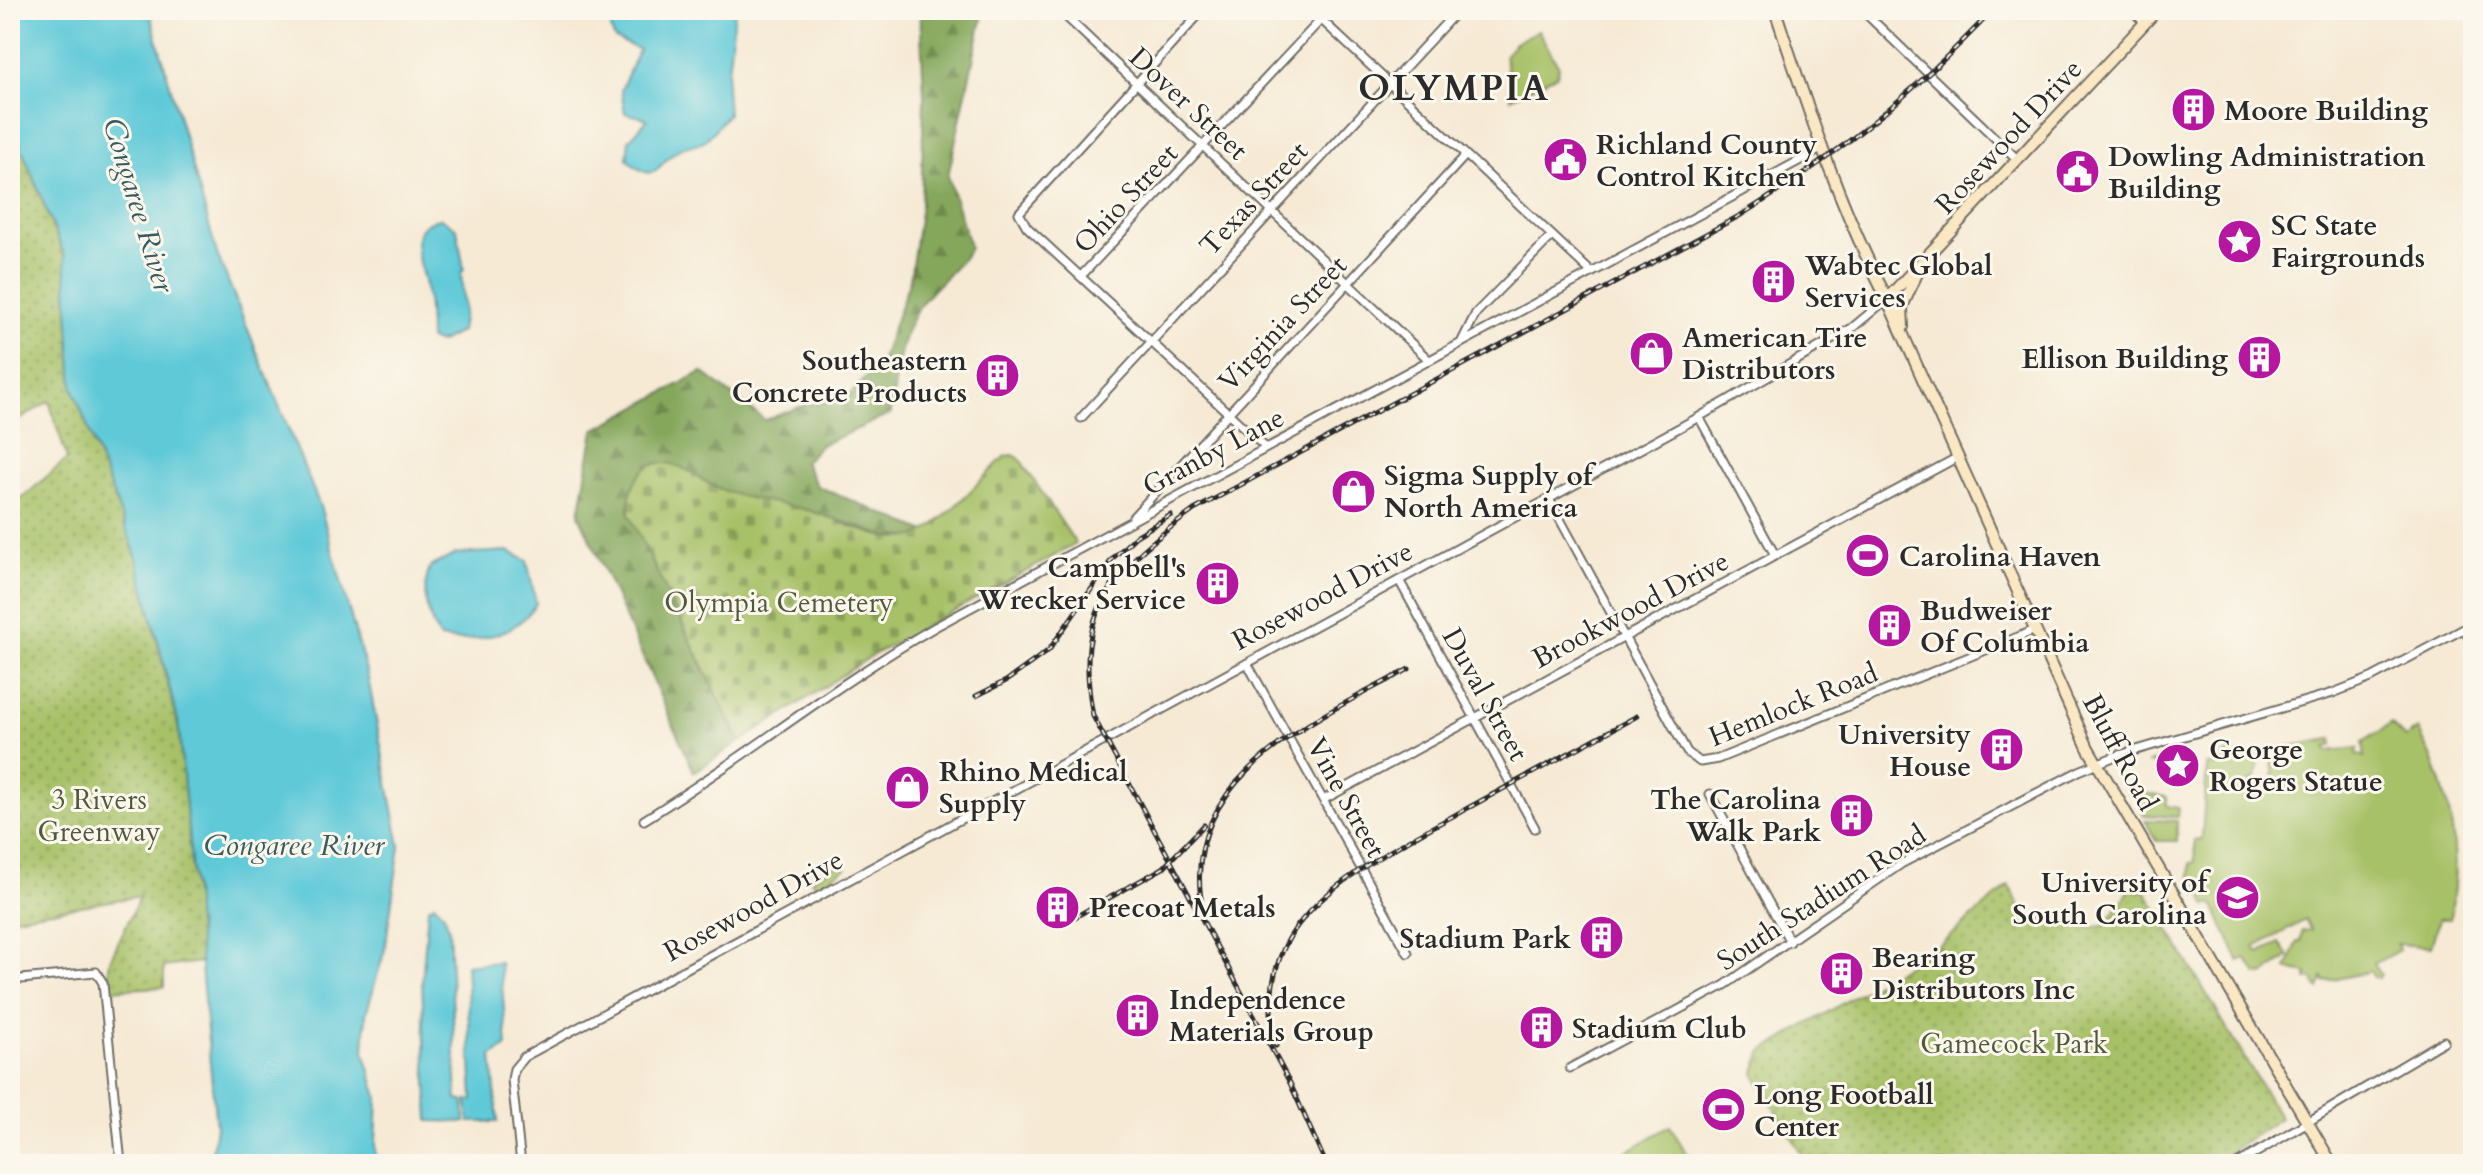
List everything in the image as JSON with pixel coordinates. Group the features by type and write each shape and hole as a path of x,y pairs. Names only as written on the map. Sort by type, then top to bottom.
{"main road":[{"name":"Bluff Road","path":"1775,10 1821,149 1856,240 1887,299 2097,764 2332,1164"},
{"name":"Rosewood Drive","path":"1887,299 2157,10"},
{"path":"1905,341 1902,307 1920,264"}],"street":[{"name":"Dover Street","path":"1059,10 1429,360"},
{"path":"1067,18 1075,10"},
{"path":"1203,10 1019,213 1027,227 1266,448"},
{"path":"1311,10 1590,271"},
{"name":"Ohio Street","path":"1082,275 1330,10"},
{"name":"Texas Street","path":"1081,418 1458,10"},
{"path":"1862,10 2018,160"},
{"path":"1871,18 1878,10"},
{"path":"2132,10 2145,23"},
{"name":"Granby Lane","path":"644,820 700,785 860,671 1131,519 1821,149"},
{"name":"Virginia Street","path":"1131,519 1465,156"},
{"path":"1462,341 1476,313 1551,237"},
{"name":"Rosewood Drive","path":"521,1164 512,1080 514,1069 524,1057 1699,417 1852,328 1887,299"},
{"path":"1699,417 1775,555"},
{"name":"Brookwood Drive","path":"1323,800 1958,457"},
{"path":"1549,499 1624,638"},
{"name":"Duval Street","path":"1399,580 1535,828"},
{"name":"South Stadium Road","path":"1570,1068 1725,985 1901,864 2097,764 2333,693 2371,678 2473,624"},
{"path":"2464,629 2473,643"},
{"name":"Hemlock Road","path":"1624,638 1687,752 1700,762 1718,759 2035,630"},
{"name":"Vine Street","path":"1247,663 1408,953"},
{"path":"1710,794 1790,942"},
{"path":"10,980 97,969 103,983 121,1164"},
{"path":"2237,1164 2444,1041"}],"green space":[{"path":"920,10 984,10 948,176 970,248 923,302 911,322 899,360 891,414 821,445 804,462 817,486 926,532 914,537 885,536 808,510 756,502 719,489 681,468 657,463 639,477 632,490 629,514 740,742 694,772 579,514 594,430 702,372 765,420 805,405 846,399 881,361 910,279 921,205 924,96"},
{"path":"1538,30 1559,67 1557,75 1511,98 1505,56 1515,43"},
{"name":"3 Rivers Greenway","path":"10,119 65,258 73,388 137,558 178,726 201,962 164,967 164,987 106,990 110,960 140,896 10,918 10,509 67,459 49,401 10,426"},
{"name":"Olympia Cemetery","path":"1005,456 1019,458 1076,544 873,655 740,742 629,514 632,489 640,474 653,465 669,463 732,494 810,511 875,534 902,538 915,536 935,524"},
{"path":"2391,724 2405,738 2418,729 2446,798 2455,869 2450,919 2439,919 2431,947 2397,944 2399,950 2374,964 2381,975 2379,979 2373,977 2371,971 2325,982 2323,978 2319,989 2312,978 2307,979 2307,973 2287,969 2298,941 2301,941 2302,931 2311,930 2305,920 2255,947 2259,953 2280,943 2289,956 2264,975 2257,974 2245,958 2239,961 2213,904 2206,906 2200,885 2195,886 2190,880 2190,863 2195,862 2194,840 2202,839 2207,765 2218,766 2220,758 2227,753 2254,759 2259,767 2255,778 2250,781 2284,793 2284,779 2274,780 2272,759 2288,757 2281,754 2280,748 2332,739 2333,745 2326,747 2327,751 2358,748 2357,754 2365,757 2363,742"},
{"path":"2177,752 2189,758 2186,764 2175,759 2172,769 2149,763"},
{"path":"2136,792 2167,797 2167,806 2178,808 2177,817 2144,815"},
{"path":"2145,820 2177,821 2177,841 2156,841"},
{"path":"842,862 846,868 815,886 811,880"},
{"name":"Gamecock Park","path":"2009,886 2028,922 2047,919 2094,927 2104,926 2132,887 2145,890 2280,1118 2212,1164 1808,1164 1754,1074 1763,1051 1938,946"},
{"path":"1670,1126 1693,1164 1630,1164 1624,1153"}],"water":[{"name":"Congaree River","path":"10,10 149,10 217,254 320,506 368,678 400,846 385,949 366,1014 364,1052 378,1097 375,1164 210,1164 216,1127 178,721 137,558 73,388 65,256 10,119"},
{"path":"613,10 735,10 726,88 728,114 706,140 678,150 650,172 644,172 627,159 629,140 648,119 625,113 621,90 639,49 615,39 611,31"},
{"path":"441,218 457,229 464,270 461,273 464,310 461,331 439,343 429,339 426,295 416,243 422,228"},
{"path":"508,551 527,561 536,603 528,614 518,623 494,635 466,640 440,638 426,603 430,567 456,554"},
{"path":"434,904 444,914 449,929 457,1100 464,1101 465,1122 429,1121 422,984 428,908"},
{"path":"500,962 507,1046 492,1056 498,1122 469,1122 467,1101 473,1100 466,965"}],"railway":[{"path":"1326,1164 1290,1083 1093,716 1088,679 1089,647 1095,619 1106,595 1141,552 1194,510 1741,215 1777,192 1904,96 1993,10"},
{"path":"976,696 1006,681 1049,650 1113,558 1136,536 1171,515"},
{"path":"1203,910 1200,864 1210,824 1231,789 1260,759 1295,733 1409,669"},
{"path":"1276,1046 1271,999 1277,967 1289,938 1314,906 1381,856 1637,716"},
{"path":"1075,917 1163,868 1204,825"}],"place":[{"name":"Moore Building","path":"2193,110"},
{"name":"Richland County Control Kitchen","path":"1565,160"},
{"name":"Dowling Administration Building","path":"2077,172"},
{"name":"SC State Fairgrounds","path":"2240,241"},
{"name":"Wabtec Global Services","path":"1774,281"},
{"name":"American Tire Distributors","path":"1651,353"},
{"name":"Ellison Building","path":"2259,358"},
{"name":"Southeastern Concrete Products","path":"998,376"},
{"name":"Sigma Supply of North America","path":"1353,491"},
{"name":"Carolina Haven","path":"1868,556"},
{"name":"Campbell's Wrecker Service","path":"1217,583"},
{"name":"Budweiser Of Columbia","path":"1889,626"},
{"name":"University House","path":"2002,750"},
{"name":"George Rogers Statue","path":"2178,765"},
{"name":"Rhino Medical Supply","path":"908,787"},
{"name":"The Carolina Walk Park","path":"1852,815"},
{"name":"University of South Carolina","path":"2238,898"},
{"name":"Precoat Metals","path":"1058,907"},
{"name":"Stadium Park","path":"1602,938"},
{"name":"Bearing Distributors Inc","path":"1841,973"},
{"name":"Independence Materials Group","path":"1138,1015"},
{"name":"Stadium Club","path":"1541,1028"},
{"name":"Long Football Center","path":"1723,1110"}],"district":[{"name":"OLYMPIA","path":"1454,87"}]}
